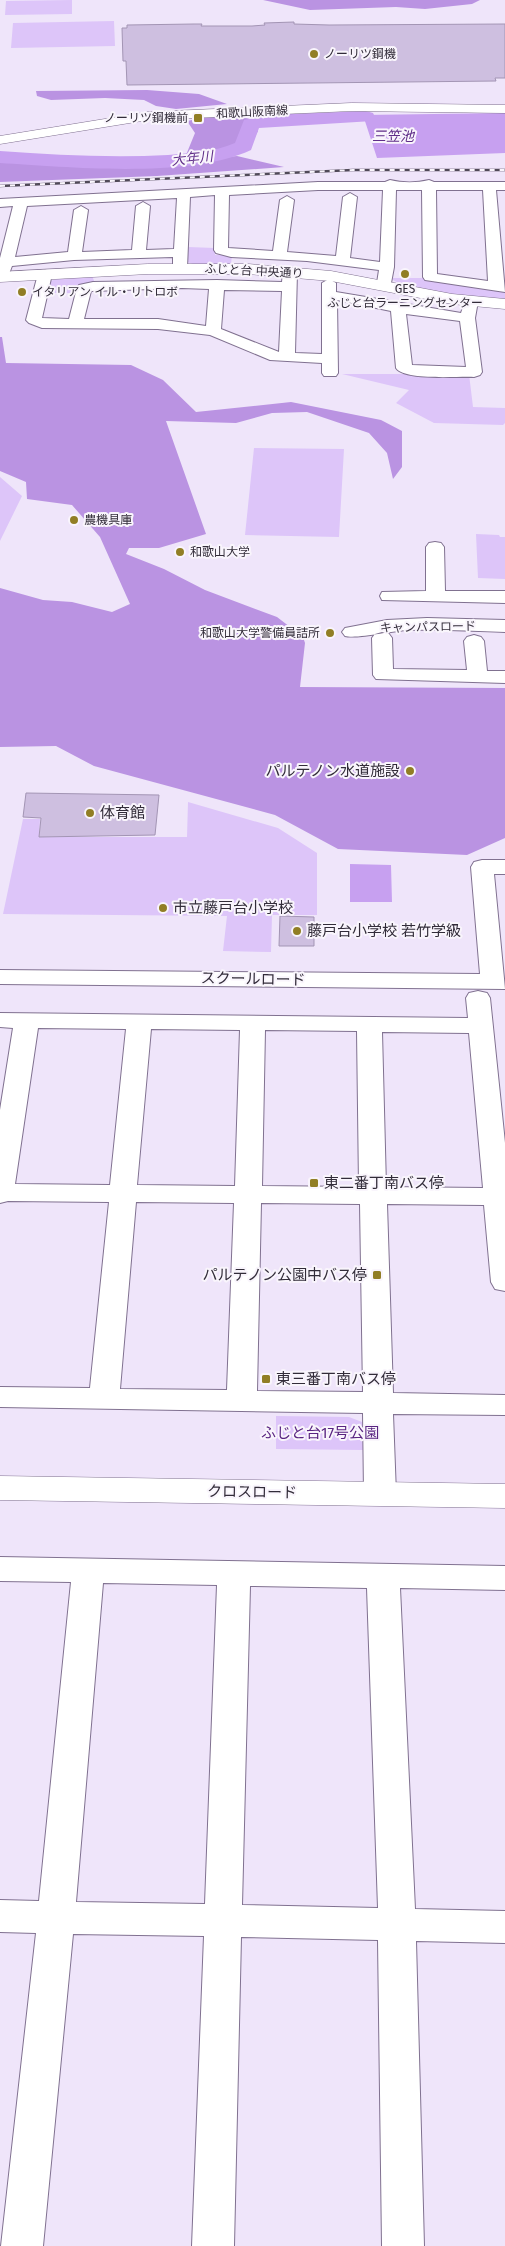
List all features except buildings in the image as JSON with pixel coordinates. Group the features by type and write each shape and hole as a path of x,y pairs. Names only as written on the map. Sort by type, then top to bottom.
{"street":[{"name":"和歌山阪南線","path":"0,140 148,116 352,107 505,109"},
{"path":"429,184 430,277 500,287 489,185"},
{"path":"222,197 287,200 350,197 429,184 505,186"},
{"path":"19,207 389,190"},
{"path":"382,285 386,280 387,267 389,190"},
{"path":"222,197 221,250 231,253 279,255 387,267"},
{"path":"343,261 350,197"},
{"path":"0,203 19,207 81,210 143,206 184,198"},
{"path":"19,207 4,270 74,256 140,253 180,261 184,198"},
{"path":"279,255 287,200"},
{"path":"140,253 143,206"},
{"path":"74,256 81,210"},
{"name":"ふじと台 中央通り","path":"4,270 45,274 180,261 332,276 471,301 505,304"},
{"path":"287,358 290,272"},
{"path":"45,274 34,320 42,323 76,323 146,313 213,331 262,352 330,366 329,289 353,298 398,308 467,318"},
{"path":"76,323 84,288 150,284 289,287"},
{"path":"146,313 150,284"},
{"path":"213,331 218,284"},
{"path":"398,308 404,368 412,371 474,372 467,318 471,301"},
{"path":"435,546 436,596"},
{"path":"390,596 505,597"},
{"name":"キャンパスロード","path":"352,632 363,629 408,625 505,626"},
{"path":"382,638 383,676 505,677"},
{"path":"474,640 478,677"},
{"path":"490,864 492,987 480,1026 505,1282"},
{"name":"スクールロード","path":"0,977 492,987"},
{"path":"0,1020 480,1026"},
{"path":"27,1020 0,1192 497,1197"},
{"path":"104,1400 139,1022"},
{"path":"242,1402 246,1194 253,1023"},
{"path":"369,1024 380,1494"},
{"path":"0,1397 505,1405"},
{"name":"クロスロード","path":"0,1488 505,1496"},
{"path":"0,1569 505,1578"},
{"path":"22,2246 56,1918 88,1570"},
{"path":"213,2246 234,1573"},
{"path":"383,1577 397,1925 403,2246"},
{"path":"0,1916 505,1927"}],"green space":[{"path":"72,0 72,14 5,15 6,1"},
{"path":"114,21 115,46 11,48 13,23"},
{"path":"188,247 215,248 215,255 232,255 231,264 193,264 187,262"},
{"path":"92,276 96,285 78,286 76,293 47,293 50,281"},
{"path":"393,278 423,278 505,290 505,299 430,291 402,284 393,280"},
{"path":"342,374 469,374 473,407 505,408 505,423 503,425 434,423 396,403 409,390"},
{"path":"254,448 344,449 339,537 245,535"},
{"path":"0,477 22,496 0,541"},
{"path":"476,534 505,537 505,579 478,578"},
{"path":"188,802 278,828 317,853 317,915 272,915 271,952 223,951 227,916 3,914 23,819 40,819 39,837 187,837"},
{"name":"ふじと台17号公園","path":"276,1416 349,1417 362,1422 363,1450 276,1449"}],"shaded area":[{"path":"263,0 480,0 472,4 425,9 396,7 310,10"},
{"path":"147,90 199,94 227,104 176,109 156,106 144,100 105,98 51,100 37,96 36,91"},
{"path":"207,117 241,117 255,120 258,131 251,144 186,155 195,133 187,121"},
{"path":"237,156 284,167 157,176 0,182 0,160 126,166"},
{"path":"0,337 2,337 6,363 131,365 163,380 196,412 291,402 381,420 402,431 402,467 393,479 387,453 369,433 307,412 272,413 236,423 166,421 206,534 159,548 129,548 126,554 164,569 205,590 277,617 303,637 305,643 300,687 505,688 505,838 467,855 338,849 275,815 94,766 56,746 0,747 0,588 43,600 72,602 112,612 130,604 100,537 72,505 27,499 26,482 0,471"}],"water":[{"name":"三笠池","path":"505,113 505,153 377,158 363,115"},
{"path":"350,864 391,865 392,902 350,902"}],"waterway":[{"name":"大年川","path":"0,157 111,162 203,158 228,153 244,146 251,124 267,121 366,117"}],"railway":[{"path":"0,186 353,170 505,170"}],"place":[{"name":"ノーリツ鋼機","path":"314,54"},
{"name":"ノーリツ鋼機前","path":"198,118"},
{"name":"GES ふじと台ラーニングセンター","path":"405,274"},
{"name":"イタリアン イル・リトロボ","path":"22,292"},
{"name":"農機具庫","path":"74,520"},
{"name":"和歌山大学","path":"180,552"},
{"name":"和歌山大学警備員詰所","path":"330,633"},
{"name":"パルテノン水道施設","path":"410,771"},
{"name":"体育館","path":"90,813"},
{"name":"市立藤戸台小学校","path":"163,908"},
{"name":"藤戸台小学校 若竹学級","path":"297,931"},
{"name":"東二番丁南バス停","path":"314,1183"},
{"name":"パルテノン公園中バス停","path":"377,1275"},
{"name":"東三番丁南バス停","path":"266,1379"}]}
